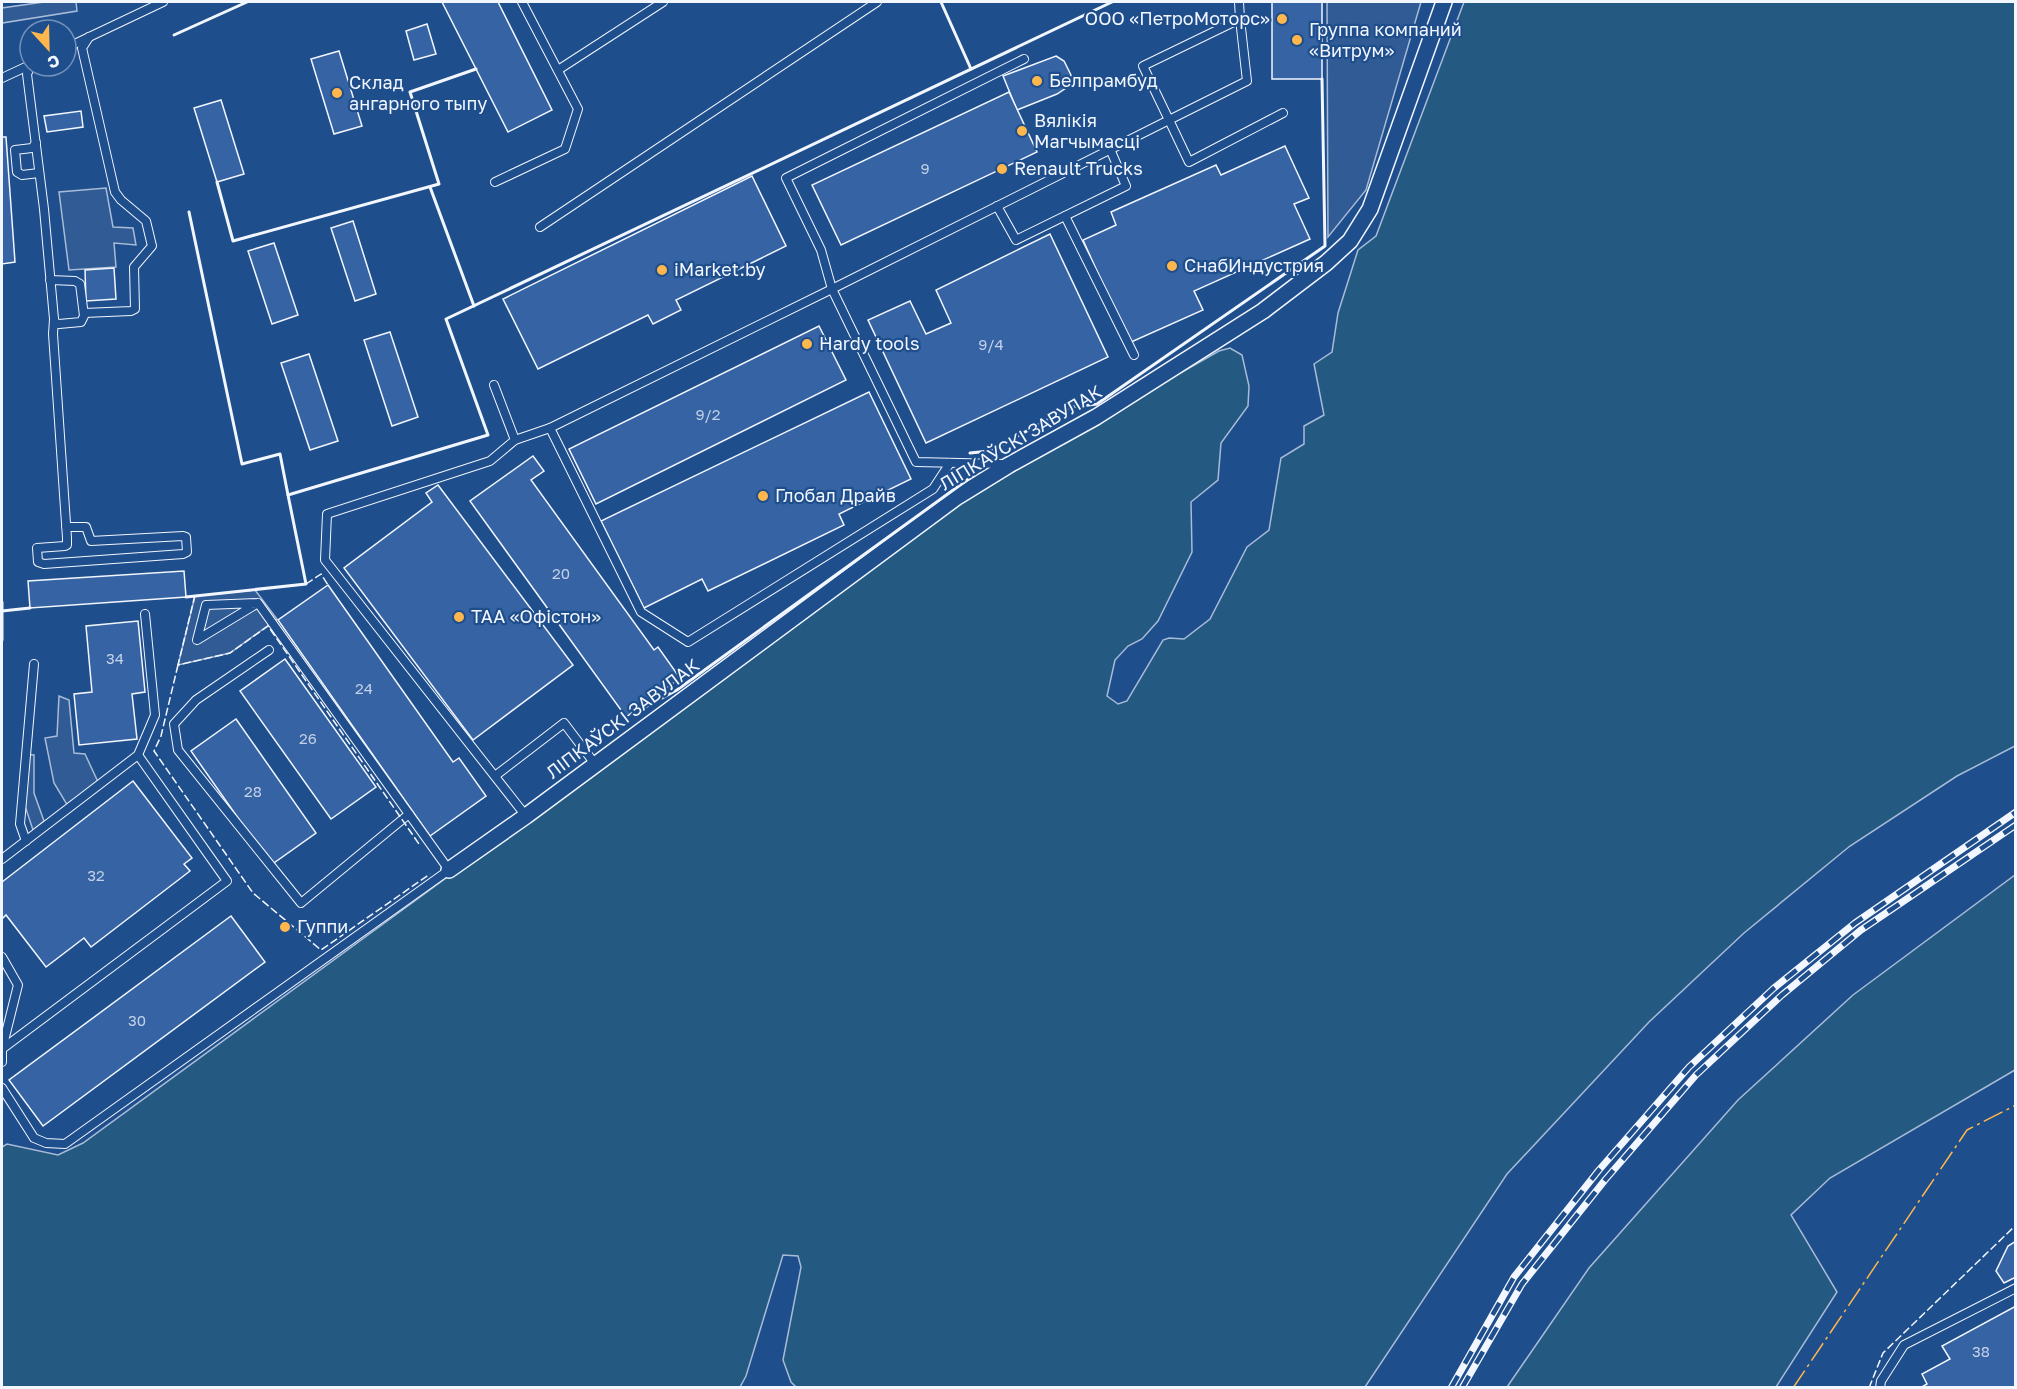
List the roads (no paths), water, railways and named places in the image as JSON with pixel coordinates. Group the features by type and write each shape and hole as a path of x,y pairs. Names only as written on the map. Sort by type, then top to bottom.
{"street":[{"name":"ЛІПКАЎСКІ ЗАВУЛАК","path":"449,870 526,816 957,497 1096,417 1263,311 1326,262 1350,241 1370,209 1444,2"}],"lane":[{"path":"78,42 152,4 163,2"},
{"path":"495,182 565,149 578,109 522,2"},
{"path":"558,70 663,2"},
{"path":"540,227 877,2"},
{"path":"526,816 325,560 327,514 490,461 515,440 550,428 1246,81 1239,2"},
{"path":"1240,19 1143,66 1189,162 1283,113"},
{"path":"84,313 135,309 134,267 152,246 146,221 115,192 82,48 89,37"},
{"path":"1009,465 916,462 832,289 821,250 786,178 1024,59"},
{"path":"2,78 18,71"},
{"path":"28,78 54,320 53,334 67,545 38,548 38,562 44,564 186,552 186,537 183,536 91,541 86,527 66,527"},
{"path":"36,143 32,148 15,150 17,172 20,175 39,173"},
{"path":"997,206 1016,240 1126,186 1110,149"},
{"path":"1065,216 1134,355"},
{"path":"50,280 79,282 84,313 83,320 78,323 58,324 54,323 54,320"},
{"path":"494,385 515,440"},
{"path":"550,428 642,612 688,642 933,489 950,463"},
{"path":"258,603 237,616 197,640 206,605 258,603"},
{"path":"2,1088 34,1138 46,1143 64,1144 449,870 258,603"},
{"path":"2,859 138,755 155,715 145,614"},
{"path":"269,650 196,700 174,724 177,750 301,903 409,814"},
{"path":"26,841 20,824 33,664"},
{"path":"495,776 564,723 595,764"},
{"path":"2,1049 227,881 138,755"},
{"path":"2,957 18,985 2,1049 2,1062"},
{"path":"1880,1388 1881,1381 1904,1345 2016,1288"}],"railway":[{"path":"1451,1388 1514,1277 1599,1170 1689,1067 1774,988 1855,923 2016,812"},
{"path":"1462,1388 1522,1284 1605,1180 1696,1075 1782,995 1861,930 2016,825"}],"place":[{"name":"ООО «ПетроМоторс»","path":"1282,19"},
{"name":"Группа компаний «Витрум»","path":"1297,40"},
{"name":"Белпрамбуд","path":"1037,81"},
{"name":"Склад ангарного тыпу","path":"337,93"},
{"name":"Вялікія Магчымасці","path":"1022,131"},
{"name":"Renault Trucks","path":"1002,169"},
{"name":"СнабИндустрия","path":"1172,266"},
{"name":"iMarket.by","path":"662,270"},
{"name":"Hardy tools","path":"807,344"},
{"name":"Глобал Драйв","path":"763,496"},
{"name":"ТАА «Офістон»","path":"459,617"},
{"name":"Гуппи","path":"285,927"}]}
